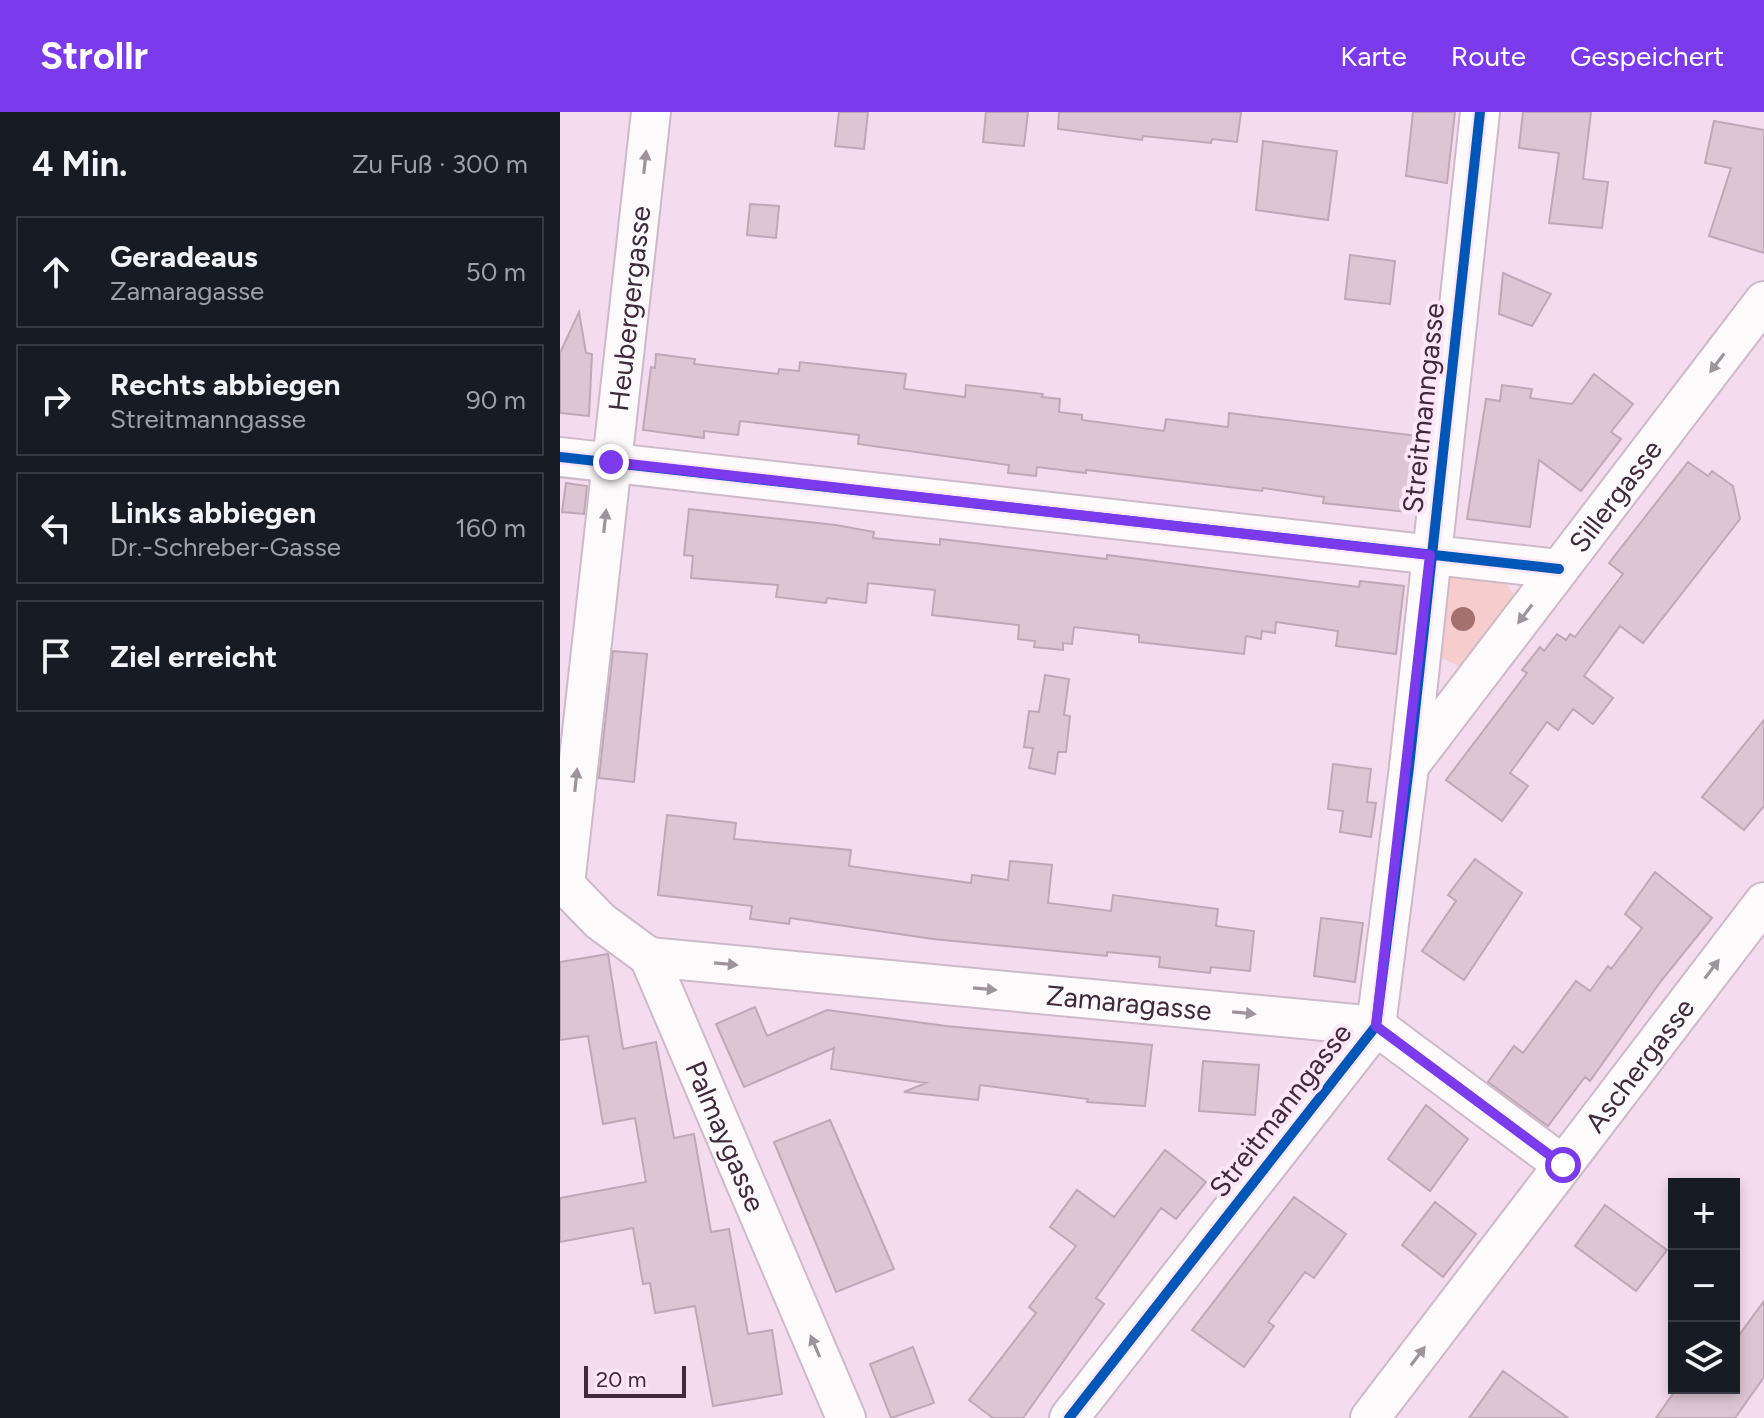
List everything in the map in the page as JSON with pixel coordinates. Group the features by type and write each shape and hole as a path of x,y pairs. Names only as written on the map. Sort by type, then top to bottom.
{"street":[{"name":"Heubergergasse","path":"562,886 651,112"},
{"name":"Streitmanngasse","path":"1069,1418 1376,1026 1409,767 1480,112"},
{"name":"Sillergasse","path":"1409,767 1764,301"},
{"path":"560,457 1559,569"},
{"path":"562,886 600,921 649,957"},
{"name":"Aschergasse","path":"1370,1418 1764,902"},
{"name":"Zamaragasse","path":"649,957 1376,1026"},
{"name":"Palmaygasse","path":"649,957 846,1418"},
{"path":"1376,1026 1563,1165"}],"shaded area":[{"path":"1452,570 1503,577 1516,599 1463,668 1431,653 1438,591"}],"building":[{"path":"839,112 868,112 864,149 835,146"},
{"path":"986,112 1028,112 1024,146 983,142"},
{"path":"1059,112 1241,112 1237,142 1212,139 1211,143 1143,136 1142,140 1058,129"},
{"path":"1413,112 1455,112 1447,183 1406,176"},
{"path":"1523,112 1591,112 1583,179 1608,182 1602,228 1549,223 1559,153 1519,148"},
{"path":"1714,121 1764,130 1764,253 1709,236 1731,168 1705,163"},
{"path":"1263,141 1337,151 1328,220 1256,210"},
{"path":"750,204 779,206 776,238 747,235"},
{"path":"1350,255 1395,261 1390,304 1345,299"},
{"path":"1503,273 1551,294 1532,326 1499,314"},
{"path":"579,312 586,353 592,354 589,416 560,413 560,353"},
{"path":"656,354 695,359 694,364 778,374 779,369 799,371 800,362 906,374 904,389 965,397 966,385 1043,394 1042,397 1060,399 1059,412 1082,415 1082,420 1164,431 1166,419 1228,427 1229,413 1419,436 1415,475 1410,475 1407,512 1323,503 1324,497 1263,488 1262,491 1086,470 1086,473 1037,467 1036,476 1008,473 1009,465 858,444 859,435 740,421 738,435 704,431 704,438 643,430 651,367 655,368"},
{"path":"1594,374 1633,404 1611,432 1621,439 1581,491 1539,460 1530,527 1467,519 1486,399 1500,401 1502,385 1532,389 1530,398 1572,404"},
{"path":"1688,462 1708,476 1712,471 1733,486 1740,519 1643,643 1620,626 1584,676 1613,698 1593,724 1573,709 1558,730 1547,722 1510,773 1528,786 1502,821 1446,780 1527,673 1522,670 1540,647 1544,651 1557,634 1566,640 1570,634 1575,637 1623,574 1609,563"},
{"path":"566,483 587,486 584,514 562,512"},
{"path":"689,509 836,525 874,532 873,538 940,545 940,539 1107,559 1107,555 1359,587 1360,581 1404,586 1396,654 1336,646 1338,631 1276,622 1275,633 1262,631 1261,639 1246,636 1244,654 1139,642 1139,635 1074,627 1072,644 1063,643 1063,650 1034,647 1035,641 1018,639 1019,625 932,615 935,590 868,583 866,603 827,598 826,603 776,597 778,585 691,578 693,556 684,555"},
{"path":"613,651 647,654 634,782 599,778"},
{"path":"1045,675 1069,679 1064,715 1070,716 1066,752 1058,752 1055,774 1029,768 1033,748 1024,747 1029,711 1039,712"},
{"path":"1764,720 1764,806 1744,830 1702,797"},
{"path":"1333,764 1371,769 1367,802 1376,803 1371,837 1340,832 1343,811 1328,809"},
{"path":"667,815 736,823 734,839 851,850 849,866 971,883 972,875 1008,880 1010,861 1052,865 1048,903 1111,911 1113,895 1218,909 1216,926 1254,931 1250,971 1211,967 1210,973 1159,967 1160,957 1107,952 1107,956 933,939 790,918 789,924 750,919 752,906 658,895"},
{"path":"1475,859 1522,893 1464,980 1422,951 1456,901 1448,895"},
{"path":"1655,872 1712,918 1661,981 1590,1081 1585,1077 1548,1126 1488,1082 1514,1046 1523,1053 1576,981 1590,991 1608,966 1611,969 1642,928 1625,914"},
{"path":"1321,918 1363,923 1355,982 1314,976"},
{"path":"608,954 623,1049 656,1042 674,1138 694,1134 711,1232 729,1229 748,1334 772,1330 782,1394 713,1406 695,1306 655,1313 650,1283 643,1284 633,1228 560,1242 560,1198 646,1182 635,1118 603,1124 588,1036 560,1040 560,962"},
{"path":"755,1007 767,1036 827,1010 946,1026 1152,1045 1145,1106 1087,1102 1088,1099 980,1085 978,1100 904,1092 926,1083 831,1069 834,1048 744,1087 716,1024"},
{"path":"1203,1061 1259,1065 1255,1115 1199,1111"},
{"path":"1426,1105 1468,1139 1430,1191 1388,1159"},
{"path":"830,1120 894,1269 836,1292 774,1142"},
{"path":"1165,1150 1206,1182 1176,1219 1161,1208 1096,1298 1104,1304 1023,1418 993,1418 969,1400 1036,1313 1029,1307 1076,1246 1050,1227 1077,1190 1114,1217"},
{"path":"1294,1197 1346,1234 1314,1278 1305,1272 1268,1322 1274,1326 1244,1367 1192,1330"},
{"path":"1435,1202 1476,1234 1443,1277 1402,1245"},
{"path":"1605,1205 1667,1250 1636,1291 1575,1246"},
{"path":"1764,1301 1764,1377 1735,1418 1656,1418 1673,1394 1740,1394 1740,1334"},
{"path":"913,1347 934,1403 891,1418 870,1364"},
{"path":"1503,1371 1568,1418 1469,1418"}],"cycle path":[{"path":"1069,1418 1376,1026 1409,767 1480,112"},
{"path":"560,457 1559,569"}],"route":[{"path":"611,462 1430,555 1409,767 1376,1026 1563,1165"}]}
